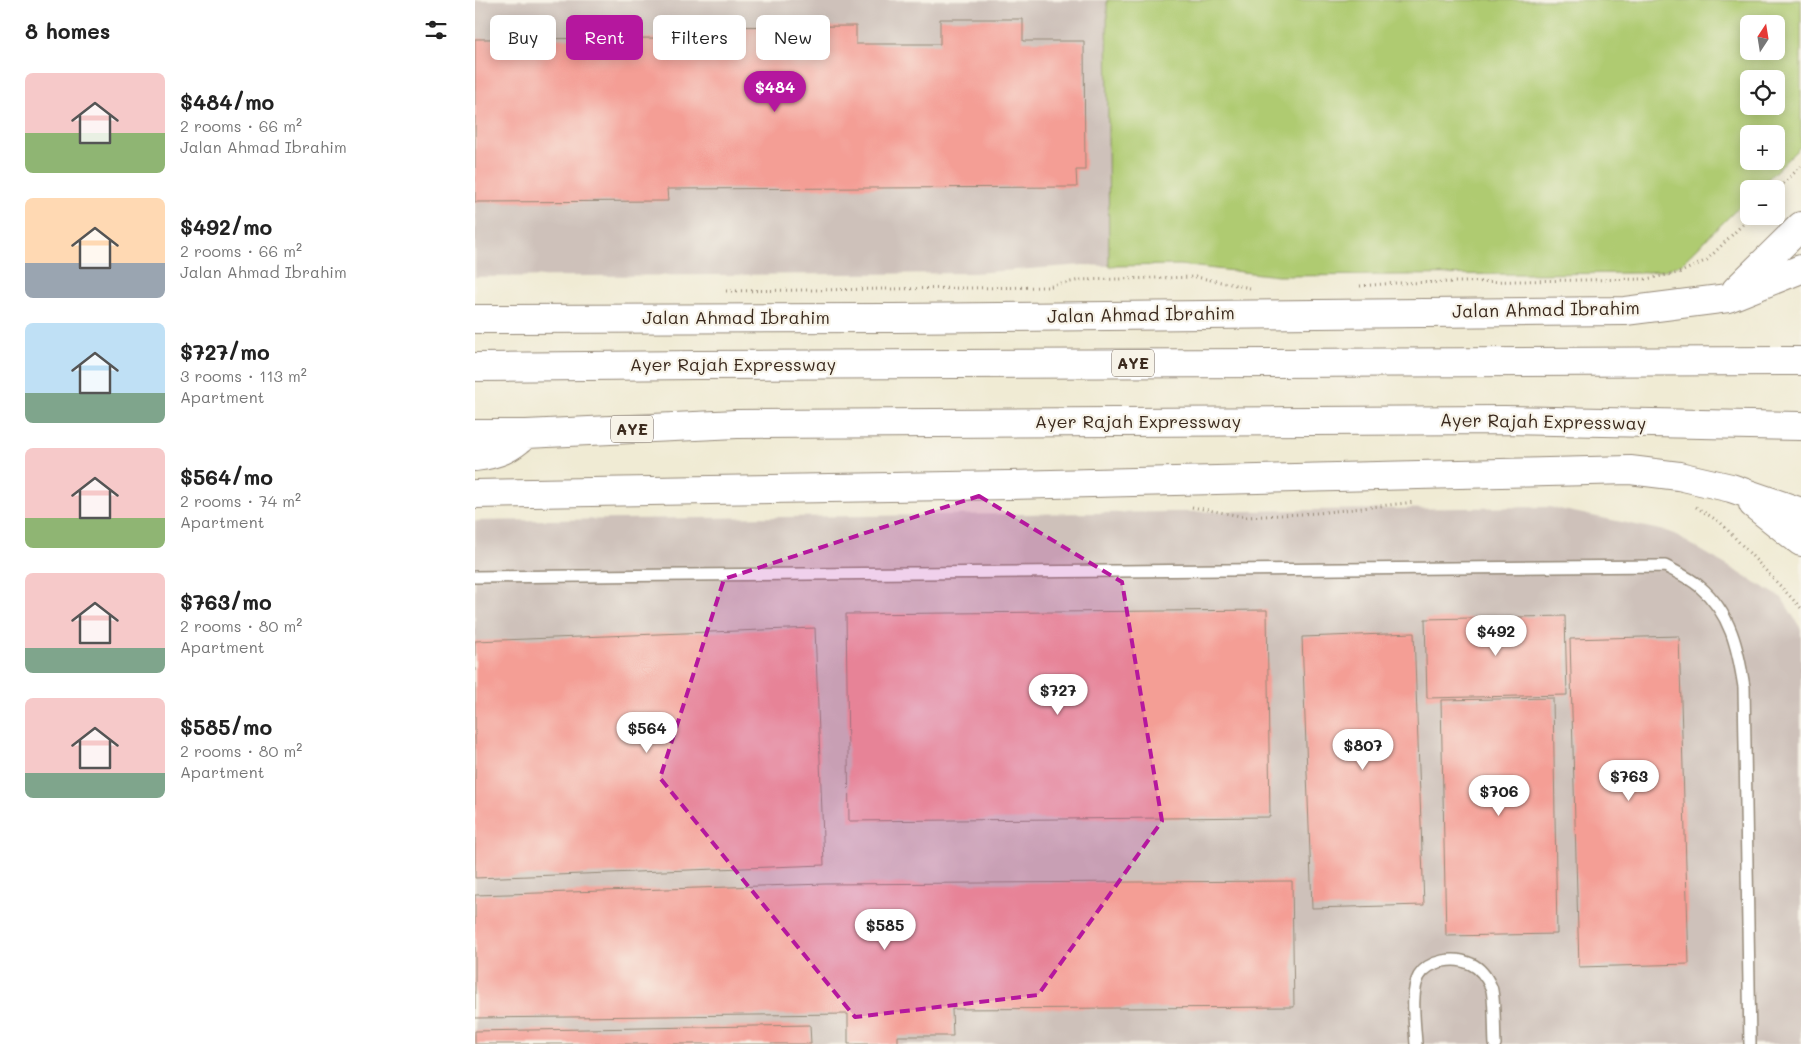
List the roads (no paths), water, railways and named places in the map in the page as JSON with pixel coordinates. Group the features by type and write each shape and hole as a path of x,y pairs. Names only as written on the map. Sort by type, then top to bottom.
{"main road":[{"path":"1728,298 1801,226"},
{"name":"Jalan Ahmad Ibrahim","path":"475,319 915,318 1625,311 1728,298 1801,269"},
{"name":"Ayer Rajah Expressway","path":"475,367 717,364 1796,361"},
{"name":"Ayer Rajah Expressway","path":"475,434 526,434 737,424 1504,420 1798,426"},
{"path":"475,457 493,455 514,446 526,434"},
{"path":"475,494 1009,485 1630,470 1679,476 1731,488 1801,512"},
{"path":"1731,488 1801,542"}],"lane":[{"path":"475,577 1665,566 1699,585 1722,611 1732,631 1740,657 1744,688 1750,1044"},
{"path":"1416,1044 1414,989 1420,974 1431,965 1449,959 1470,963 1482,972 1491,988 1495,1044"}]}
